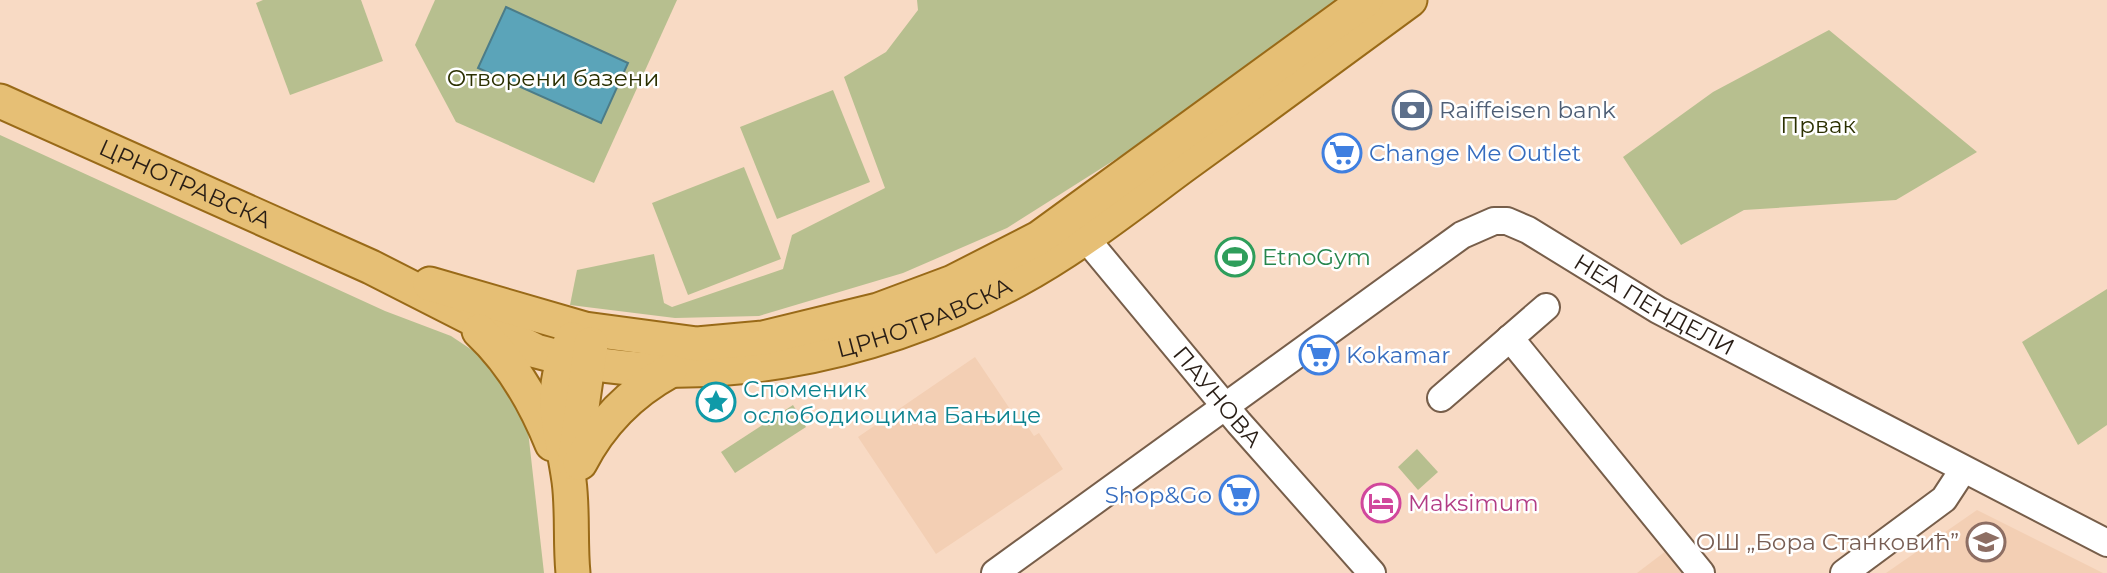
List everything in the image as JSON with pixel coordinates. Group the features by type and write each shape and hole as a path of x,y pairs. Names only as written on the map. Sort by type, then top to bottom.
{"main road":[{"name":"ЦРНОТРАВСКА","path":"0,101 371,267 536,351 576,361 670,371 759,365 892,332 997,290 1366,0"},
{"name":"ЦРНОТРАВСКА","path":"371,267 586,329 697,344 733,343 815,327 878,310 953,282 1015,252 1077,227 1410,0"},
{"path":"465,317 496,346 519,380 539,415 569,483"},
{"path":"573,573 569,483 556,402 576,361 586,329"},
{"path":"569,483 594,439 626,399 670,371"}],"street":[{"name":"НЕА ПЕНДЕЛИ","path":"995,573 1462,235 1485,224 1501,221 1528,230 1658,310 1813,388 1963,470 2107,543"},
{"name":"ПАУНОВА","path":"1077,227 1225,405 1372,573"},
{"path":"1441,398 1546,307"},
{"path":"1510,338 1701,573"},
{"path":"1844,573 1944,499 1963,470"}],"shaded area":[{"path":"975,357 1022,427 1026,424 1034,436 1039,433 1063,469 936,554 858,437"},
{"name":"ОШ „Бора Станковић”","path":"1977,510 2103,573 1886,573"},
{"path":"1666,551 1683,573 1637,573"}],"green space":[{"path":"263,0 361,0 383,61 290,95 256,3"},
{"name":"Отворени базени","path":"435,0 677,0 594,183 456,122 415,45"},
{"path":"917,0 1343,0 1165,128 1007,228 903,273 759,316 675,318 570,305 577,270 654,254 664,303 672,307 783,269 792,235 885,188 844,77 886,52 918,10"},
{"name":"Првак","path":"1829,30 1977,152 1896,200 1744,210 1681,245 1623,157 1713,92"},
{"path":"833,90 870,182 777,219 740,127"},
{"path":"0,135 385,311 451,336 478,354 502,378 526,413 544,573 0,573"},
{"path":"744,167 781,259 688,295 652,203"},
{"path":"2107,289 2107,425 2078,445 2022,342"},
{"path":"793,405 806,427 735,473 721,452"},
{"path":"1417,449 1438,472 1418,490 1398,467"}],"water":[{"path":"506,7 628,63 601,123 478,68"}],"place":[{"name":"Raiffeisen bank","path":"1412,110"},
{"name":"Change Me Outlet","path":"1342,153"},
{"name":"EtnoGym","path":"1235,257"},
{"name":"Kokamar","path":"1319,355"},
{"name":"Споменик ослободиоцима Бањице","path":"716,402"},
{"name":"Shop&Go","path":"1239,495"},
{"name":"Maksimum","path":"1381,503"},
{"name":"ОШ „Бора Станковић”","path":"1986,542"}]}
